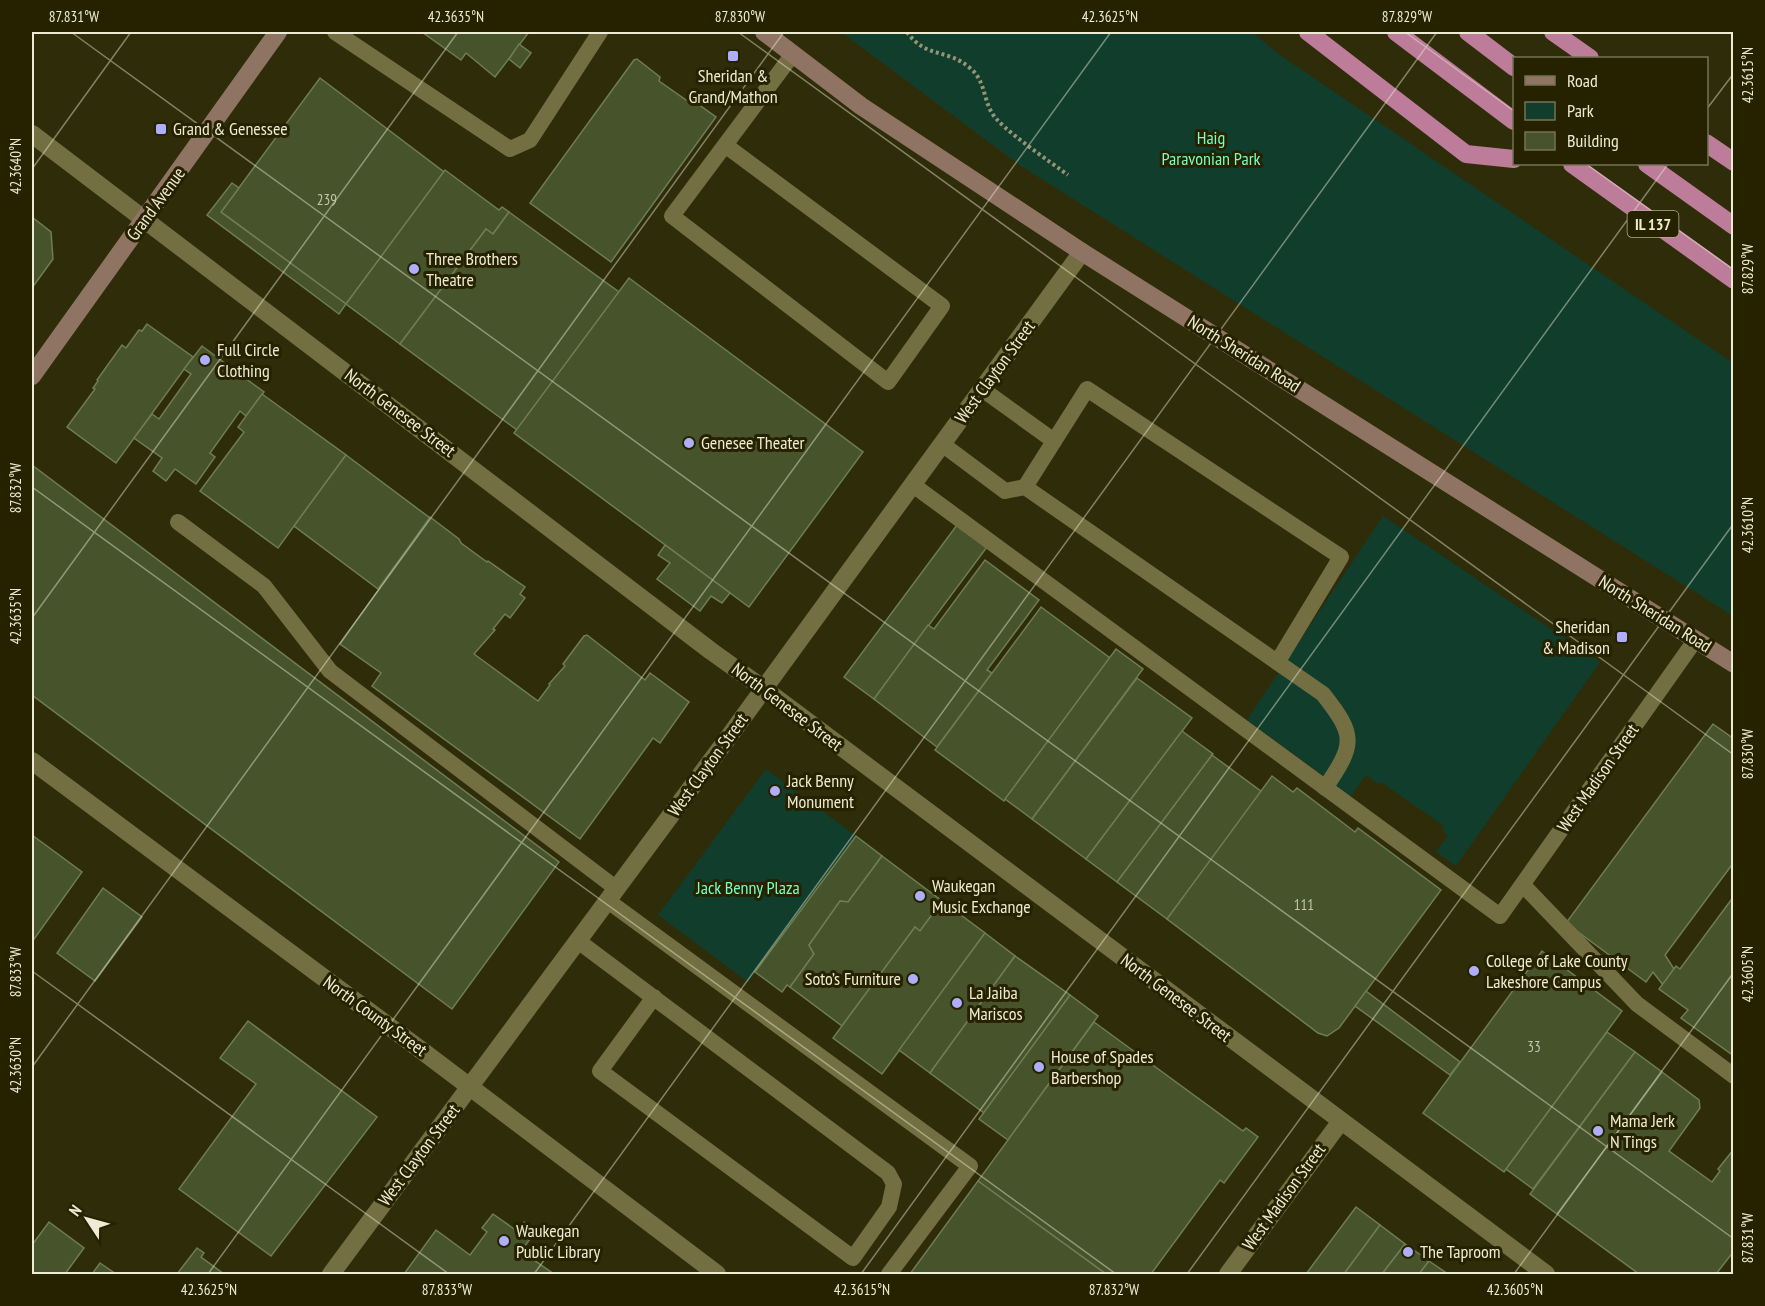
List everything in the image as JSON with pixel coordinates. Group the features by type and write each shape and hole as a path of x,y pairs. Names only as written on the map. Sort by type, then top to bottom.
{"highway":[{"path":"1308,32 1466,154 1513,159"},
{"path":"1396,32 1513,120"},
{"path":"1468,32 1513,66"},
{"path":"1553,32 1589,57"},
{"path":"1708,143 1734,162"},
{"name":"IL 137","path":"1569,165 1734,280"},
{"name":"IL 137","path":"1648,165 1734,226"}],"main road":[{"name":"Grand Avenue","path":"32,376 278,32"},
{"name":"North Sheridan Road","path":"764,32 861,106 1082,252 1734,664"}],"street":[{"name":"North Genesee Street","path":"32,134 711,651 1544,1274"},
{"name":"West Clayton Street","path":"331,1275 764,689 1082,252"},
{"name":"North County Street","path":"32,761 470,1087 717,1275"},
{"name":"West Madison Street","path":"1233,1273 1341,1121"}],"lane":[{"path":"335,32 510,149 530,140 600,32"},
{"path":"725,145 942,306 888,382 672,216 725,145 793,54"},
{"path":"982,389 1054,441"},
{"path":"1025,487 1087,389 1341,557 1278,661"},
{"path":"913,485 1325,788 1344,760 1349,741 1341,716 1323,694 1025,487 1005,491 942,444"},
{"path":"178,522 264,586 330,671 612,895 970,1166 889,1275"},
{"name":"West Madison Street","path":"1325,788 1500,916 1696,639"},
{"path":"1523,885 1636,1004 1734,1076"},
{"path":"578,941 654,997 888,1173 894,1184 889,1207 853,1258 600,1071 654,997"}],"path":[{"path":"907,32 914,42 927,50 952,56 971,68 981,82 992,114 1068,175"}],"green space":[{"name":"Haig Paravonian Park","path":"841,32 1252,32 1280,55 1733,363 1733,616 1021,166"},
{"path":"1383,516 1600,662 1456,866 1436,852 1448,836 1442,830 1444,826 1381,782 1378,784 1366,775 1348,800 1321,774 1247,720"},
{"name":"Jack Benny Plaza","path":"766,769 856,836 748,982 658,915"}],"building":[{"path":"422,32 529,32 495,77 466,53 461,60"},
{"path":"519,44 531,53 520,68 509,59"},
{"path":"637,59 660,77 659,81 716,117 611,262 530,203 634,60"},
{"path":"320,78 444,172 346,304 221,212"},
{"name":"Three Brothers Theatre","path":"445,170 499,210 502,207 509,212 493,234 486,229 400,344 346,304"},
{"path":"232,183 239,188 221,212 346,304 339,314 207,215"},
{"path":"509,212 619,292 517,430 400,344 486,229 493,234"},
{"path":"32,217 51,232 53,259 32,288"},
{"name":"Genesee Theater","path":"629,278 863,452 749,607 514,433"},
{"path":"147,324 193,357 116,463 67,427 95,389 93,388 97,380 122,345 126,348 139,330 142,331"},
{"path":"202,346 264,392 246,416 240,411 210,453 215,457 196,484 175,469 166,481 153,471 162,458 134,438 152,414 159,419 191,374 184,369"},
{"path":"262,394 346,455 278,548 200,491 244,432 238,427"},
{"path":"346,455 430,518 378,589 294,526"},
{"path":"32,465 559,862 452,1009 32,695"},
{"path":"430,517 461,543 525,587 520,594 525,598 510,618 505,614 493,629 495,630 474,654 538,701 565,666 563,664 587,635 645,680 650,673 689,702 660,743 653,738 580,839 372,686 381,673 340,644"},
{"path":"957,525 987,547 874,699 844,677"},
{"path":"665,545 730,593 722,603 711,596 700,611 657,579 670,563 658,555"},
{"path":"985,560 1039,600 987,670 992,673 937,747 874,699 928,625 934,629"},
{"path":"1041,607 1110,658 1004,801 935,750"},
{"path":"1116,649 1143,669 1032,819 1005,799"},
{"path":"1137,678 1192,718 1086,859 1032,819"},
{"path":"1713,724 1734,739 1734,862 1665,955 1674,969 1663,985 1653,972 1646,982 1566,923"},
{"path":"1182,731 1213,754 1117,882 1086,859"},
{"path":"1212,755 1262,792 1167,919 1117,882"},
{"path":"1272,776 1293,792 1297,788 1355,832 1358,828 1441,890 1339,1028 1327,1036 1318,1033 1167,919"},
{"path":"32,835 82,872 32,942"},
{"path":"856,836 882,856 848,902 840,901 809,945 814,954 790,987 787,985 782,992 755,972"},
{"path":"882,856 942,901 920,931 915,927 842,1026 790,987 814,954 809,945 840,901 848,902"},
{"path":"103,888 142,917 95,981 57,953"},
{"path":"1734,896 1734,1056 1681,1018 1688,1010 1659,989 1676,966 1680,969"},
{"name":"Soto’s Furniture","path":"942,901 985,933 882,1074 833,1038 915,927 920,931"},
{"name":"La Jaiba Mariscos","path":"985,933 1015,956 930,1073 899,1050"},
{"name":"College of Lake County Lakeshore Campus","path":"1542,951 1622,1011 1504,1172 1423,1113"},
{"path":"1015,956 1070,995 984,1113 930,1073"},
{"path":"1366,991 1460,1062 1450,1075 1355,1006"},
{"name":"House of Spades Barbershop","path":"1070,995 1098,1016 1008,1140 979,1119"},
{"path":"248,1021 377,1117 271,1256 179,1189 256,1084 220,1058"},
{"path":"1094,1022 1243,1131 1246,1128 1258,1137 1224,1183 1220,1180 1151,1274 1106,1274 978,1181"},
{"path":"1607,1032 1635,1052 1533,1189 1506,1169"},
{"name":"Mama Jerk N Tings","path":"1635,1052 1662,1072 1557,1214 1530,1194"},
{"path":"1662,1072 1699,1100 1700,1108 1669,1151 1712,1182 1720,1171 1718,1169 1734,1149 1734,1251 1716,1274 1639,1274 1557,1214"},
{"path":"978,1181 1106,1274 910,1274"},
{"path":"1356,1207 1380,1225 1344,1274 1306,1274"},
{"name":"Waukegan Public Library","path":"493,1214 517,1231 524,1222 536,1231 521,1251 554,1274 404,1274 436,1230 470,1255 487,1232 482,1228"},
{"path":"49,1222 84,1248 65,1274 32,1274 32,1245"},
{"path":"1380,1225 1405,1244 1382,1274 1344,1274"},
{"name":"The Taproom","path":"1405,1244 1429,1261 1419,1274 1382,1274"},
{"path":"197,1248 204,1253 201,1257 224,1274 177,1274"},
{"path":"1429,1261 1448,1274 1419,1274"},
{"path":"100,1263 116,1274 92,1274"}],"place":[{"name":"Sheridan & Grand/Mathon","path":"733,56"},
{"name":"Grand & Genessee","path":"161,129"},
{"name":"Three Brothers Theatre","path":"414,269"},
{"name":"Full Circle Clothing","path":"205,360"},
{"name":"Genesee Theater","path":"689,443"},
{"name":"Sheridan & Madison","path":"1622,637"},
{"name":"Jack Benny Monument","path":"775,791"},
{"name":"Waukegan Music Exchange","path":"920,896"},
{"name":"College of Lake County Lakeshore Campus","path":"1474,971"},
{"name":"Soto’s Furniture","path":"913,979"},
{"name":"La Jaiba Mariscos","path":"957,1003"},
{"name":"House of Spades Barbershop","path":"1039,1067"},
{"name":"Mama Jerk N Tings","path":"1598,1131"},
{"name":"Waukegan Public Library","path":"504,1241"},
{"name":"The Taproom","path":"1408,1252"}]}
